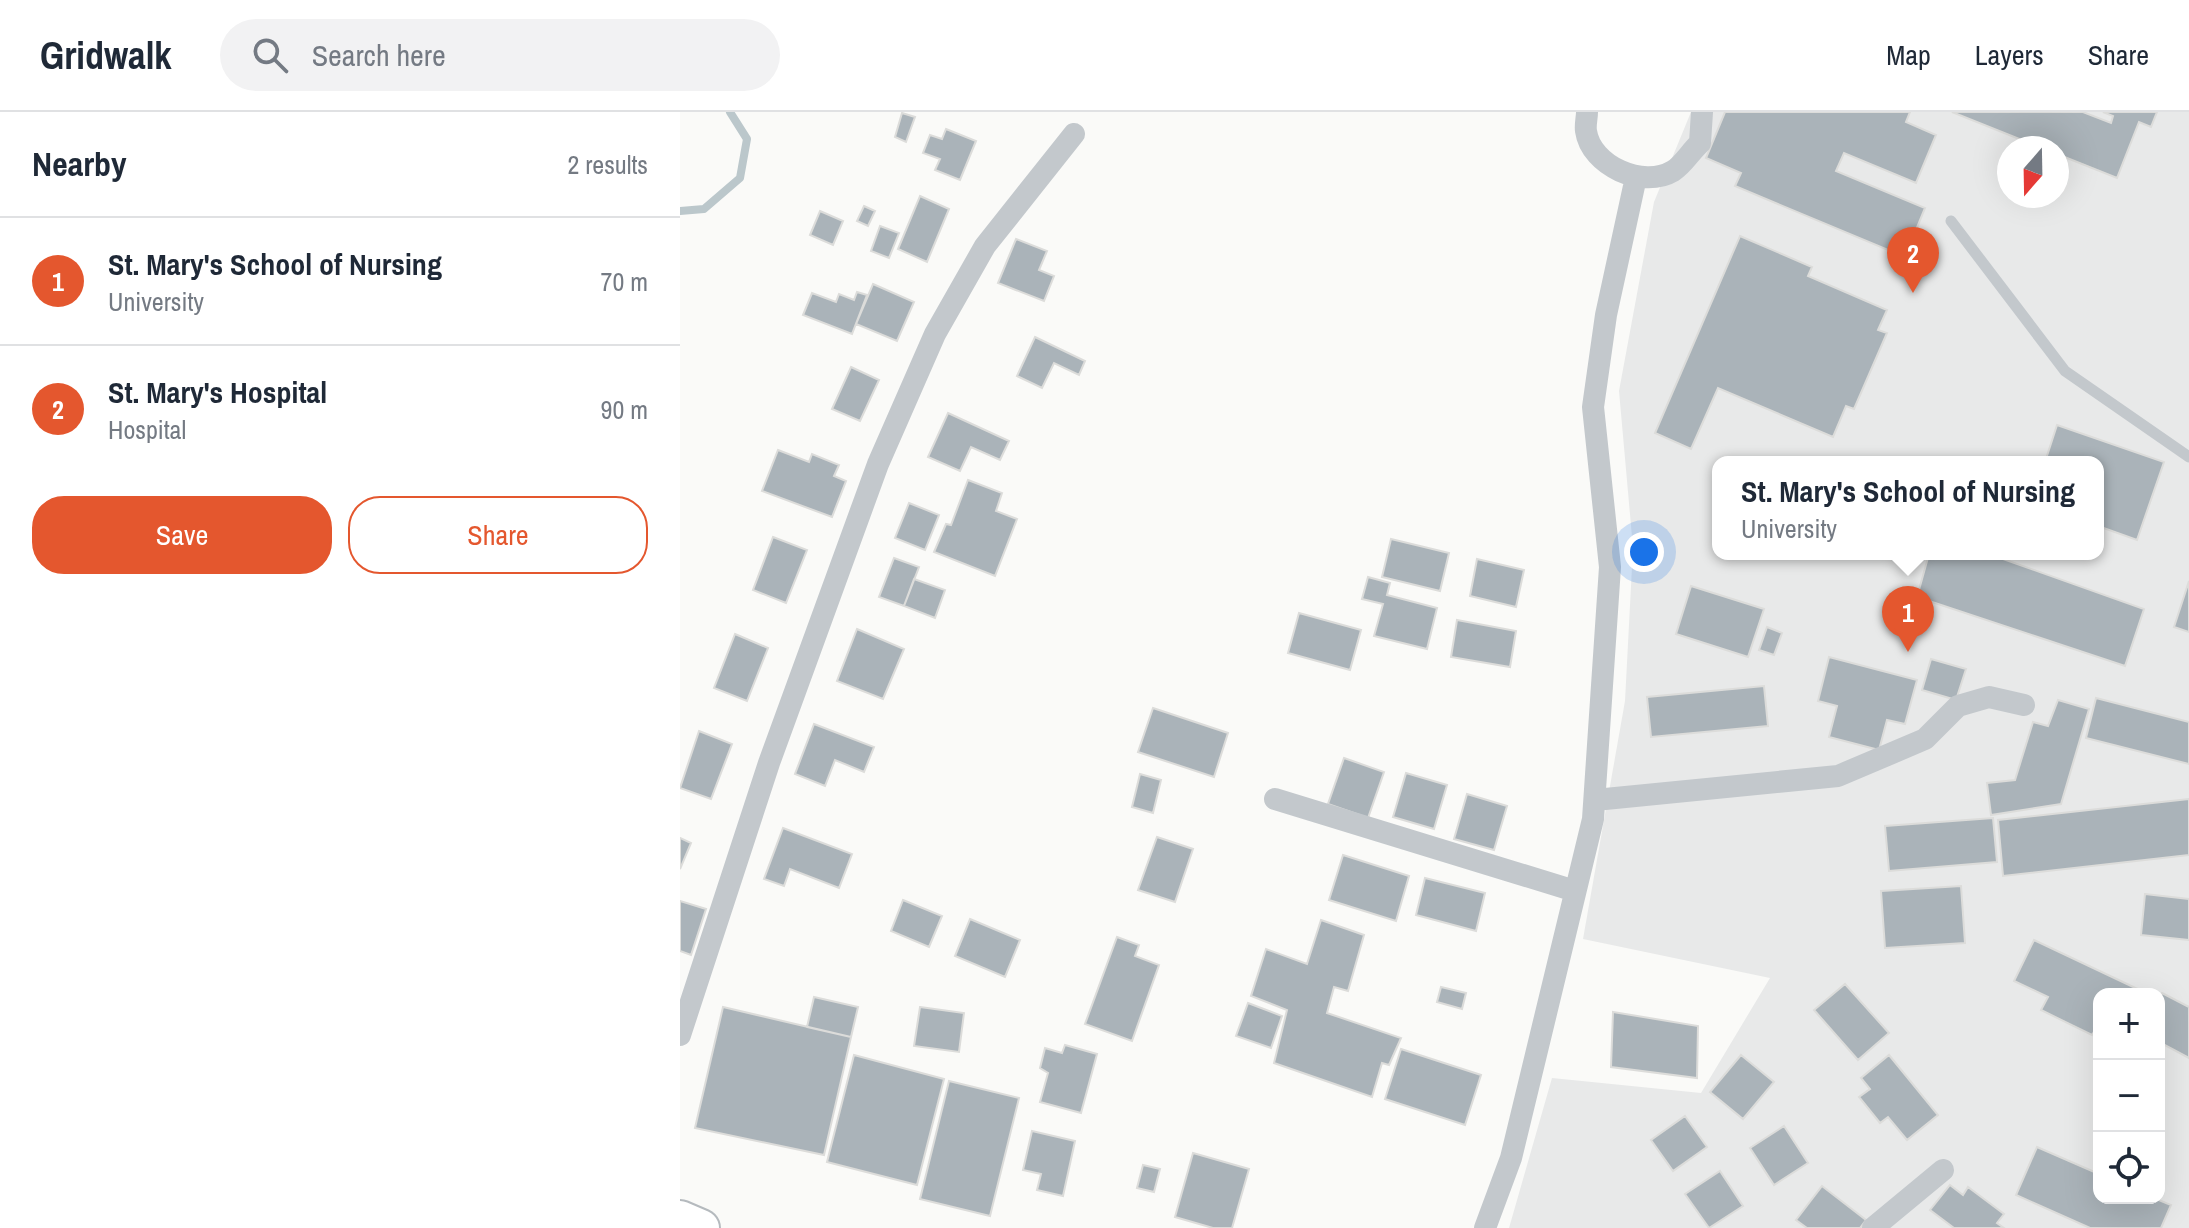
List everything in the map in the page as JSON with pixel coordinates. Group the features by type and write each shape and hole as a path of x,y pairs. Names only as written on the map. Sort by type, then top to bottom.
{"main road":[{"path":"680,1219 701,1228"}],"street":[{"path":"1587,112 1586,134 1605,164 1636,177 1672,171 1700,143 1702,112"},
{"path":"680,1035 769,763 890,435 935,334 985,246 1074,134"},
{"path":"1485,1228 1511,1158 1595,800 1610,567 1593,407 1606,315 1636,177"},
{"path":"1595,800 1838,776 1925,739 1958,706 1989,697 2024,705"},
{"path":"1275,799 1575,891"},
{"path":"1873,1228 1943,1170"}],"lane":[{"path":"1951,221 2065,371 2189,457"}],"shaded area":[{"path":"1691,112 2189,112 2189,1228 1509,1228 1552,1078 1701,1093 1770,978 1583,939 1625,701 1633,548 1619,391 1654,202"}],"building":[{"path":"1725,112 1910,112 1906,122 1936,135 1916,183 1844,153 1836,171 1925,208 1905,257 1735,186 1741,173 1706,158"},
{"path":"1952,112 2083,112 2111,123 2113,116 2103,112 2157,112 2151,127 2139,122 2117,178 2069,159 2069,136 2012,136"},
{"path":"902,113 915,117 906,142 895,137"},
{"path":"946,129 976,141 960,180 935,170 940,159 923,153 930,135 942,139"},
{"path":"920,196 949,209 927,262 898,249"},
{"path":"864,206 875,211 868,226 857,221"},
{"path":"820,211 843,221 833,245 810,235"},
{"path":"880,226 899,233 889,258 871,251"},
{"path":"1740,236 1812,267 1808,276 1887,310 1878,330 1887,333 1854,409 1846,406 1833,437 1718,388 1691,449 1655,433"},
{"path":"1016,239 1047,251 1039,270 1054,276 1044,301 998,283"},
{"path":"873,284 914,302 897,341 856,324"},
{"path":"857,292 867,295 852,334 803,315 812,293 836,302 839,294 854,300"},
{"path":"1035,337 1085,361 1079,375 1054,363 1042,388 1017,376"},
{"path":"851,367 879,380 860,421 832,409"},
{"path":"948,413 1009,441 1000,460 971,447 960,471 928,457"},
{"path":"2057,425 2164,462 2137,540 2104,528 2104,456 2047,456"},
{"path":"778,450 809,462 812,454 839,465 834,476 846,481 832,517 762,491"},
{"path":"968,480 1002,493 996,511 1017,519 995,576 934,552 946,524 951,525"},
{"path":"909,503 939,515 925,550 895,538"},
{"path":"773,537 807,550 786,603 753,590"},
{"path":"1391,539 1449,553 1440,591 1382,577"},
{"path":"894,558 919,567 904,606 879,597"},
{"path":"1477,559 1524,570 1516,607 1470,596"},
{"path":"1927,560 2006,560 2144,609 2125,666 1917,597"},
{"path":"1368,577 1390,583 1387,595 1437,608 1427,649 1374,636 1383,604 1362,599"},
{"path":"914,579 945,590 935,618 904,606"},
{"path":"2189,581 2189,632 2174,627"},
{"path":"1691,586 1764,609 1748,657 1676,634"},
{"path":"1299,613 1361,630 1350,670 1288,653"},
{"path":"1457,620 1516,631 1510,667 1451,657"},
{"path":"1767,627 1782,633 1774,655 1759,650"},
{"path":"857,629 904,649 883,699 837,681"},
{"path":"735,634 768,648 747,701 714,688"},
{"path":"1829,657 1917,680 1905,724 1887,720 1879,750 1829,737 1837,706 1818,701"},
{"path":"1931,659 1966,669 1956,700 1922,690"},
{"path":"1764,686 1768,726 1651,737 1647,697"},
{"path":"2096,698 2189,722 2189,764 2086,738"},
{"path":"2058,700 2089,709 2061,804 1991,815 1987,783 2015,780 2033,722 2048,726"},
{"path":"1153,708 1228,733 1214,777 1138,752"},
{"path":"814,724 874,747 864,772 835,760 825,786 795,774"},
{"path":"699,731 732,744 711,799 680,788"},
{"path":"1344,758 1384,772 1368,818 1328,804"},
{"path":"1406,773 1447,785 1434,829 1393,817"},
{"path":"1140,774 1161,780 1153,813 1132,807"},
{"path":"1467,794 1507,806 1494,850 1454,839"},
{"path":"2189,799 2189,855 2003,876 1998,820"},
{"path":"1993,818 1997,862 1889,871 1885,826"},
{"path":"783,828 852,854 839,888 790,869 784,886 764,879"},
{"path":"1157,837 1193,849 1175,902 1138,890"},
{"path":"680,838 691,843 680,869"},
{"path":"1343,855 1409,876 1396,921 1329,900"},
{"path":"1425,878 1485,893 1476,931 1416,915"},
{"path":"1961,886 1965,943 1885,948 1881,891"},
{"path":"2145,894 2189,899 2189,940 2141,935"},
{"path":"903,900 942,916 929,947 891,931"},
{"path":"680,901 706,909 691,955 680,951"},
{"path":"970,919 1020,940 1005,977 955,956"},
{"path":"1321,920 1364,935 1348,991 1334,987 1327,1013 1401,1038 1389,1065 1382,1063 1372,1097 1274,1063 1287,1010 1251,996 1266,949 1307,964"},
{"path":"1117,937 1139,945 1135,956 1159,965 1132,1041 1085,1024"},
{"path":"2034,940 2135,988 2093,988 2092,1035 2041,1010 2048,997 2014,981"},
{"path":"1845,984 1889,1033 1858,1060 1814,1010"},
{"path":"1441,987 1466,993 1462,1009 1437,1002"},
{"path":"2165,995 2189,1007 2189,1058 2165,1045"},
{"path":"814,997 858,1007 851,1037 807,1027"},
{"path":"1248,1003 1282,1016 1271,1048 1236,1036"},
{"path":"723,1007 851,1037 824,1155 695,1128"},
{"path":"920,1007 964,1013 959,1052 914,1046"},
{"path":"1613,1012 1698,1026 1697,1078 1611,1067"},
{"path":"1065,1045 1097,1054 1081,1113 1040,1102 1048,1073 1040,1068 1045,1048 1062,1053"},
{"path":"1401,1049 1481,1075 1465,1125 1385,1099"},
{"path":"854,1055 944,1079 917,1185 827,1162"},
{"path":"1741,1055 1774,1082 1743,1119 1710,1092"},
{"path":"1889,1055 1938,1115 1907,1140 1888,1117 1880,1123 1859,1097 1870,1089 1861,1078"},
{"path":"949,1081 1019,1098 990,1216 920,1199"},
{"path":"1685,1116 1707,1147 1673,1171 1651,1140"},
{"path":"1784,1126 1808,1163 1774,1185 1750,1148"},
{"path":"1032,1131 1075,1141 1063,1196 1037,1190 1041,1174 1023,1170"},
{"path":"2037,1147 2093,1171 2093,1204 2171,1205 2161,1228 2090,1228 2016,1195"},
{"path":"1193,1153 1249,1169 1232,1228 1213,1228 1175,1217"},
{"path":"1143,1165 1160,1169 1154,1192 1137,1188"},
{"path":"1720,1171 1743,1206 1709,1228 1685,1194"},
{"path":"1950,1185 1963,1195 1968,1187 2004,1214 1997,1223 2004,1228 1954,1228 1930,1210"},
{"path":"1822,1186 1866,1220 1860,1228 1807,1228 1796,1220"}],"waterway":[{"path":"680,211 704,209 740,178 747,139 730,112"}],"place":[{"name":"St. Mary's Hospital","path":"1913,293"},
{"name":"St. Mary's School of Nursing","path":"1908,652"}]}
